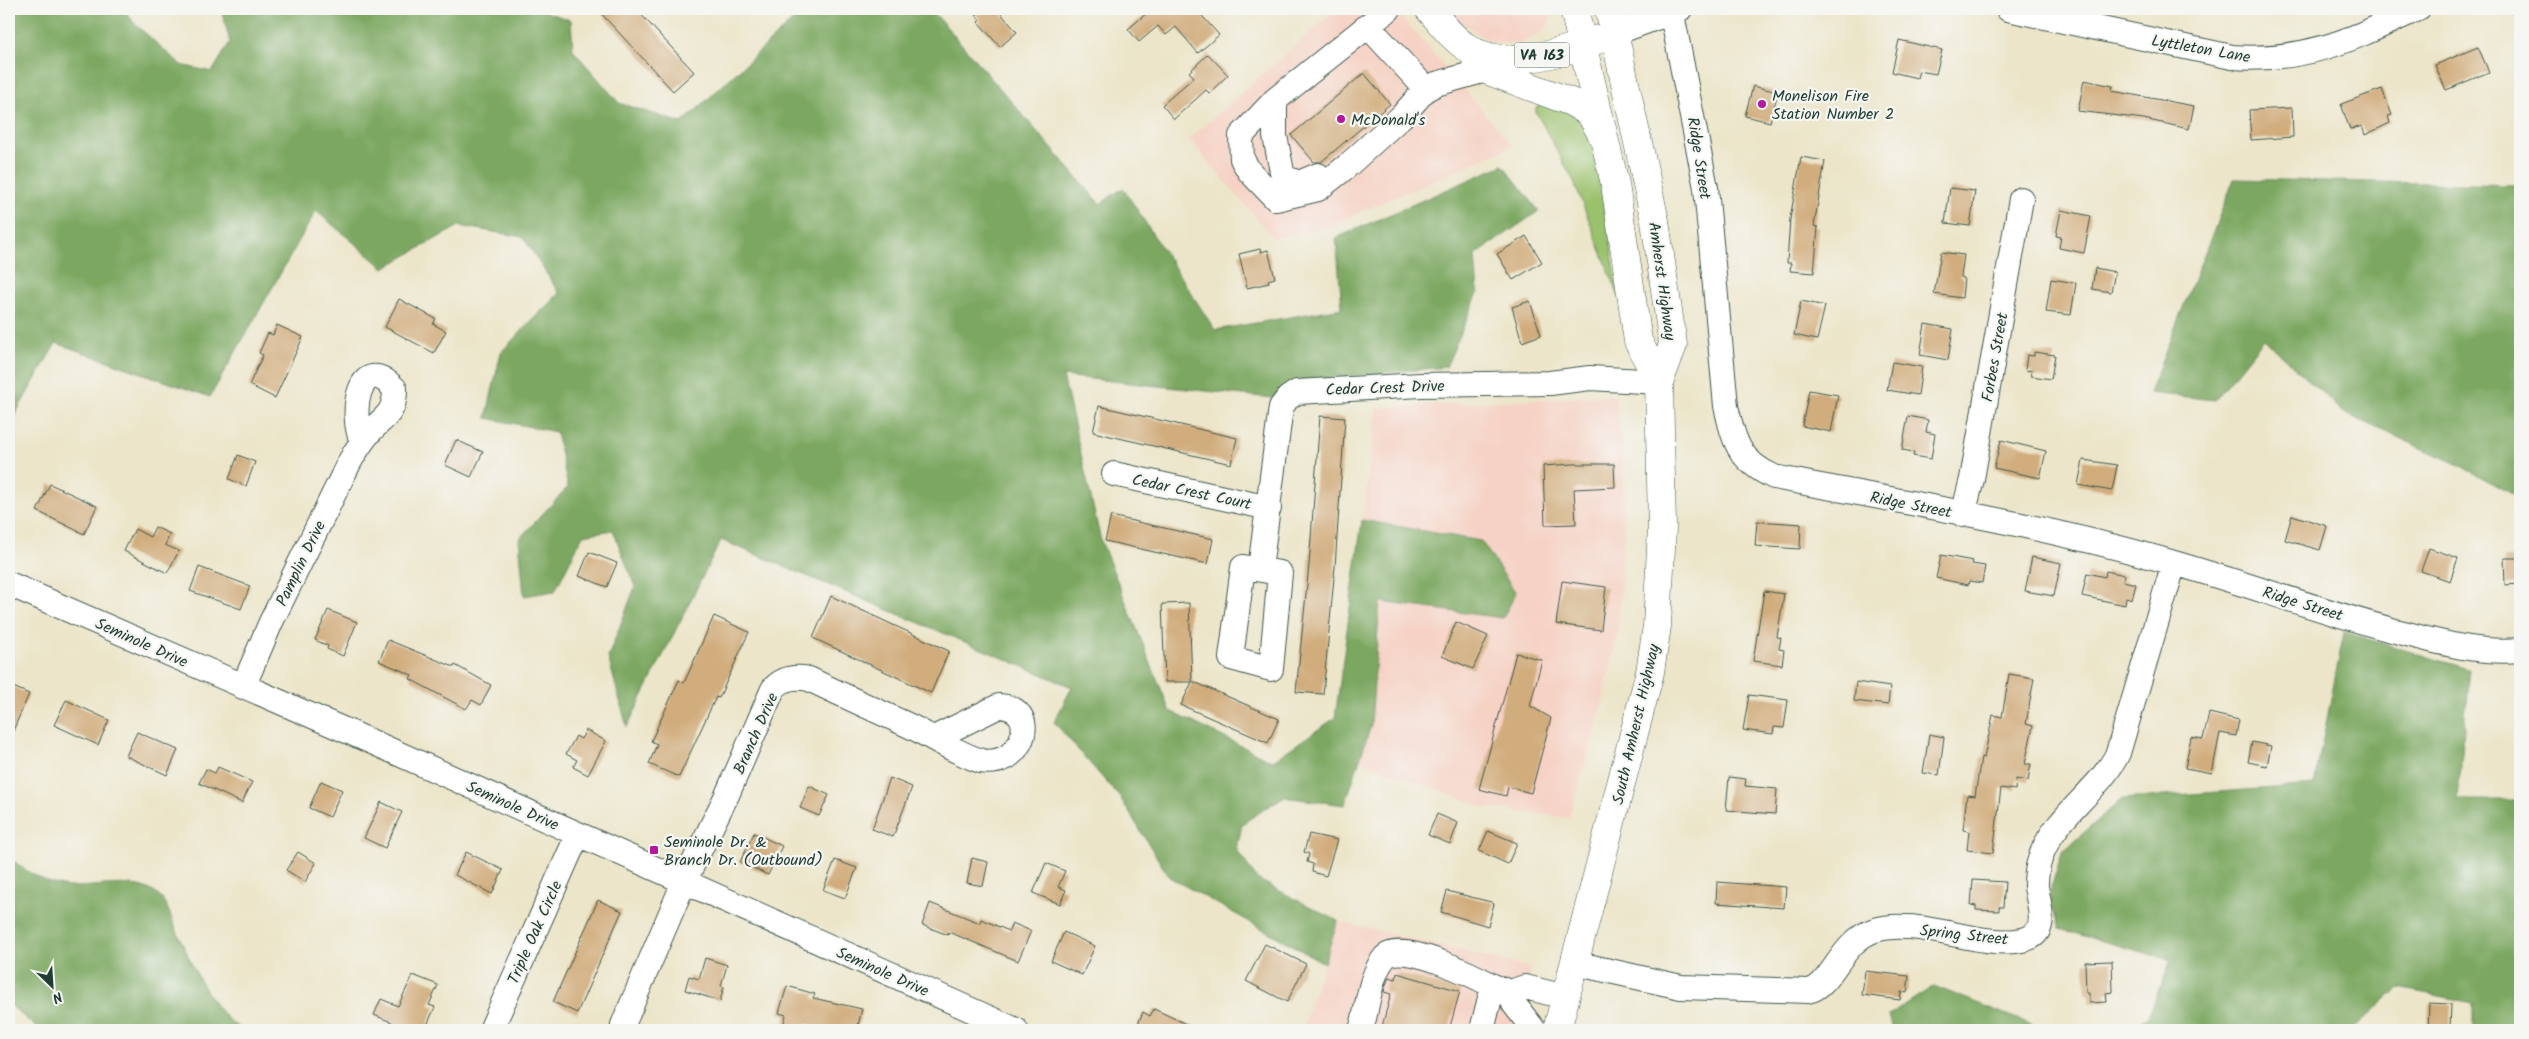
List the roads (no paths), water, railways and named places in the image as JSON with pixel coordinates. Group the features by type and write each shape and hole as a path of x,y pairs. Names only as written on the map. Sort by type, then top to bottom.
{"main road":[{"path":"1429,9 1452,37 1491,64 1572,102 1590,113 1605,140"},
{"name":"Amherst Highway","path":"1574,9 1605,140 1628,263 1638,341 1659,382"},
{"name":"Amherst Highway","path":"1612,21 1655,221 1672,345 1659,382"},
{"name":"VA 163","path":"1491,64 1582,45 1612,21"},
{"name":"South Amherst Highway","path":"1557,1030 1650,672 1657,626 1662,528 1659,382"}],"street":[{"path":"1389,9 1241,136 1242,159 1249,171 1276,199 1318,189 1346,167 1418,98 1436,84 1491,64"},
{"name":"Lyttleton Lane","path":"2008,9 2232,57 2259,58 2311,52 2341,44 2418,9"},
{"path":"1612,21 1674,10"},
{"name":"Ridge Street","path":"1674,10 1706,188 1726,406 1732,432 1742,454 1760,471 1774,477 2090,541 2174,563 2363,622 2437,642 2474,649 2520,650"},
{"path":"1368,26 1418,98"},
{"path":"1275,108 1274,136 1283,177 1299,184 1317,176 1391,109 1418,98"},
{"name":"Forbes Street","path":"1963,515 1981,432 2021,199"},
{"name":"Cedar Crest Drive","path":"1260,569 1281,407 1288,398 1297,392 1421,385 1550,383 1590,378 1659,382"},
{"name":"Pamplin Drive","path":"243,687 271,622 362,441"},
{"name":"Cedar Crest Court","path":"1114,474 1269,508"},
{"name":"Spring Street","path":"1574,963 1681,987 1808,991 1822,984 1852,942 1866,932 1883,927 1922,929 2003,941 2026,939 2035,935 2040,927 2041,916 2036,884 2040,857 2048,841 2076,805 2103,777 2115,759 2174,563"},
{"name":"Seminole Drive","path":"9,584 578,834 1016,1030"},
{"name":"Branch Drive","path":"623,1025 684,882 727,795 773,689 786,679 797,677 809,679 934,738"},
{"name":"Triple Oak Circle","path":"491,1030 578,834"},
{"path":"1361,1030 1373,981 1386,956 1394,952 1421,956 1464,970 1502,989 1534,1030"},
{"path":"1502,989 1525,987 1565,997"},
{"path":"1482,1030 1502,989"}],"place":[{"name":"Monelison Fire Station Number 2","path":"1762,104"},
{"name":"McDonald's","path":"1341,119"},
{"name":"Seminole Dr. & Branch Dr. (Outbound)","path":"654,850"}]}
